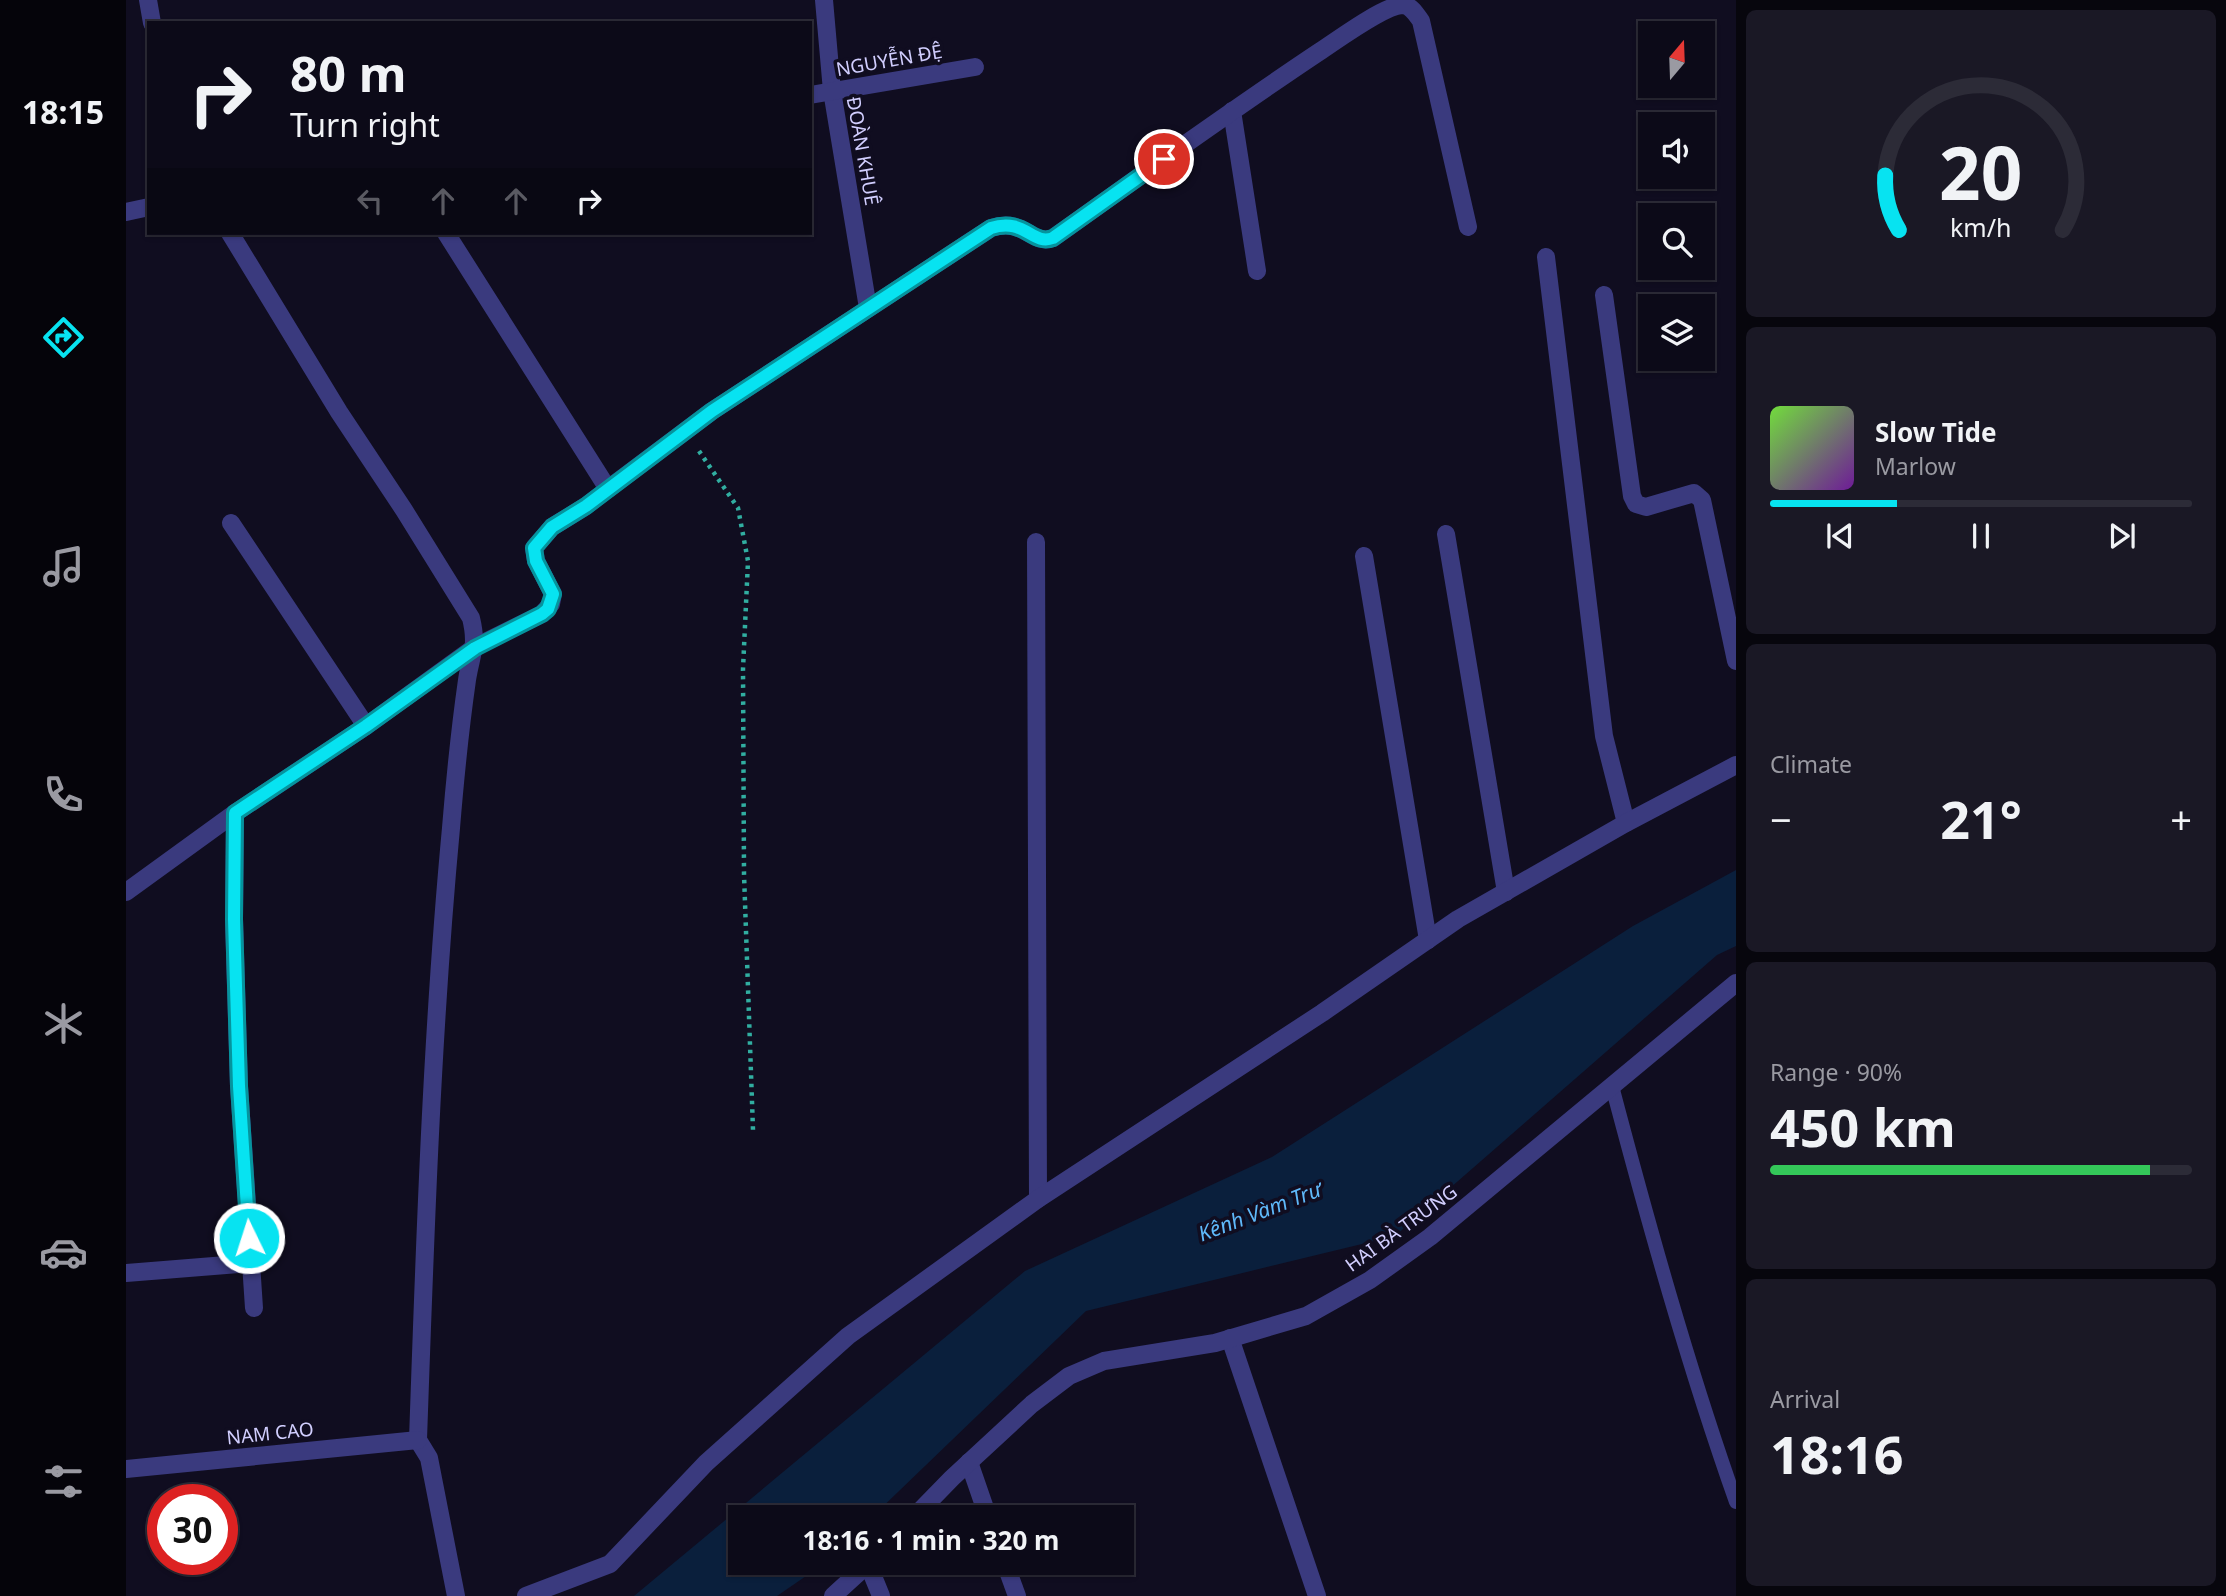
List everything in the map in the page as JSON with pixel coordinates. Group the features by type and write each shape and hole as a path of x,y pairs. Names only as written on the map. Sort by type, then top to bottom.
{"street":[{"path":"148,0 152,21"},
{"name":"ĐOÀN KHUÊ","path":"824,0 832,92 868,308"},
{"path":"126,892 235,813 366,726 475,648 542,614 548,609 553,594 536,561 534,548 552,527 586,506 685,430 991,228 1004,223 1018,226 1041,240 1053,238 1232,111 1388,9 1403,5 1413,10 1421,21 1468,227"},
{"name":"NGUYỄN ĐỆ","path":"812,95 975,67"},
{"path":"1232,111 1257,271"},
{"path":"126,212 147,207"},
{"path":"231,235 339,412 471,618 475,648 467,678 451,827 435,1045 418,1440 429,1458 456,1596"},
{"path":"447,235 608,489"},
{"path":"1546,257 1604,736 1626,823"},
{"path":"1604,295 1632,496 1636,504 1646,508 1694,493 1702,500 1736,661"},
{"path":"231,523 366,726"},
{"path":"1446,534 1506,892"},
{"path":"1036,542 1038,1199"},
{"path":"1364,556 1428,940"},
{"path":"526,1596 610,1564 706,1463 848,1336 1038,1199 1322,1013 1458,919 1626,823 1736,765"},
{"path":"235,813 234,919 239,1086 254,1308"},
{"name":"HAI BÀ TRƯNG","path":"926,1505 1032,1404 1069,1376 1104,1361 1215,1343 1306,1316 1370,1280 1430,1237 1736,983"},
{"path":"126,1273 251,1263"},
{"path":"1230,1338 1317,1596"},
{"name":"NAM CAO","path":"126,1469 418,1440"},
{"path":"969,1462 984,1505"},
{"path":"832,1596 855,1575"},
{"path":"873,1575 881,1596"},
{"path":"1009,1575 1017,1596"}],"lane":[{"path":"1612,1086 1651,1234 1716,1446 1736,1502"}],"path":[{"path":"685,430 738,508 748,561 743,669 744,874 753,1130"}],"water":[{"name":"Kênh Vàm Trư","path":"1736,870 1736,946 1717,955 1395,1236 1086,1311 884,1505 743,1505 1025,1271 1272,1157 1633,926"},
{"path":"728,1518 728,1575 808,1575 777,1596 634,1596"}],"route":[{"path":"249,1238 239,1086 234,919 235,813 366,726 475,648 548,609 553,594 536,561 534,548 540,538 685,430 991,228 1004,223 1018,226 1041,240 1053,238 1164,159"}]}
